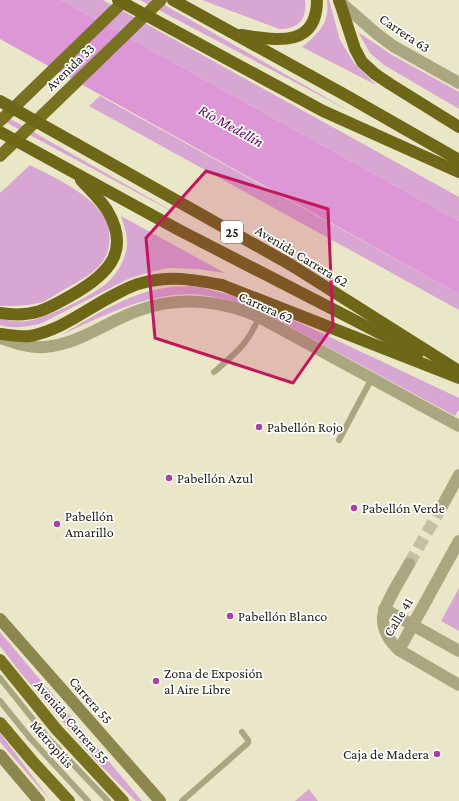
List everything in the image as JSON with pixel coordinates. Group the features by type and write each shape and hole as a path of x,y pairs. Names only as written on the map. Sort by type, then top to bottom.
{"highway":[{"path":"118,0 322,111 459,172"},
{"path":"173,0 459,160"},
{"path":"234,34 274,40 288,39 299,36 315,19 317,0"},
{"path":"339,1 355,49 362,62 375,74 459,127"},
{"name":"Avenida Carrera 62","path":"0,101 292,265 459,371"},
{"name":"25","path":"0,132 179,230 459,374"},
{"path":"0,314 30,314 46,310 88,286 104,273 112,262 116,250 117,236 113,222 106,209 73,172"},
{"path":"0,334 30,336 49,330 69,322 110,297 136,284 176,278 196,280 222,286 459,378"}],"main road":[{"name":"Avenida 33","path":"0,121 125,0"},
{"name":"Avenida 33","path":"0,156 160,0"},
{"name":"Carrera 55","path":"0,619 160,801"},
{"name":"Avenida Carrera 55","path":"0,660 57,730 123,801"},
{"path":"0,723 69,801"},
{"path":"0,755 36,800"},
{"path":"57,788 63,801"}],"street":[{"name":"Carrera 63","path":"339,1 393,46 459,83"},
{"name":"Carrera 62","path":"0,338 29,346 44,347 60,345 78,339 133,312 159,304 177,302 211,303 231,306 259,316 459,426"},
{"path":"441,508 459,475"},
{"name":"Calle 41","path":"409,564 384,609 382,618 390,641 399,650 459,541"},
{"path":"384,609 459,651"},
{"path":"399,650 459,685"}],"lane":[{"path":"214,372 242,348 254,329 259,316"},
{"path":"339,440 372,378"},
{"name":"Metroplús","path":"0,678 48,738 108,801"},
{"name":"Metroplús","path":"0,701 40,749 88,801"},
{"path":"182,801 249,742 242,732"}],"highlighted area":[{"path":"206,171 328,209 333,326 293,383 155,338 146,238"}],"shaded area":[{"path":"61,0 103,0 459,197 459,221"},
{"path":"140,0 156,0 351,112"},
{"path":"202,0 305,0 305,13 297,25 286,29 279,29"},
{"path":"327,0 329,0 340,40 354,63 376,85 302,47 314,37 322,27 327,15"},
{"path":"358,32 392,55 459,92 459,109 384,65 370,53"},
{"path":"100,96 459,294 459,310 89,106"},
{"path":"0,113 188,220 0,119"},
{"path":"30,165 73,188 93,203 101,212 108,223 109,229 107,254 103,262 89,275 48,299 29,305 0,306 0,193"},
{"path":"121,216 225,273 197,269 168,268 150,272 128,279 42,323 21,327 0,325 0,318 14,321 24,321 45,316 82,299 109,281 124,259 127,245"},
{"path":"192,286 246,300 281,314 459,398 459,411 455,416 259,310 209,296 190,294 170,295 151,299 114,311 61,335 113,305 127,299 170,287"},
{"path":"459,588 459,631 441,621"},
{"path":"0,632 142,801 136,801 97,762 20,672 0,646"},
{"path":"0,733 51,801 0,742"},
{"path":"309,789 318,801 295,801"}],"water":[{"name":"Río Medellín","path":"0,0 61,0 459,221 459,294 0,39"}],"tunnel":[{"path":"409,564 441,508"}],"place":[{"name":"Pabellón Rojo","path":"259,427"},
{"name":"Pabellón Azul","path":"169,478"},
{"name":"Pabellón Verde","path":"354,508"},
{"name":"Pabellón Amarillo","path":"57,524"},
{"name":"Pabellón Blanco","path":"230,616"},
{"name":"Zona de Exposión al Aire Libre","path":"156,681"},
{"name":"Caja de Madera","path":"437,754"}]}
